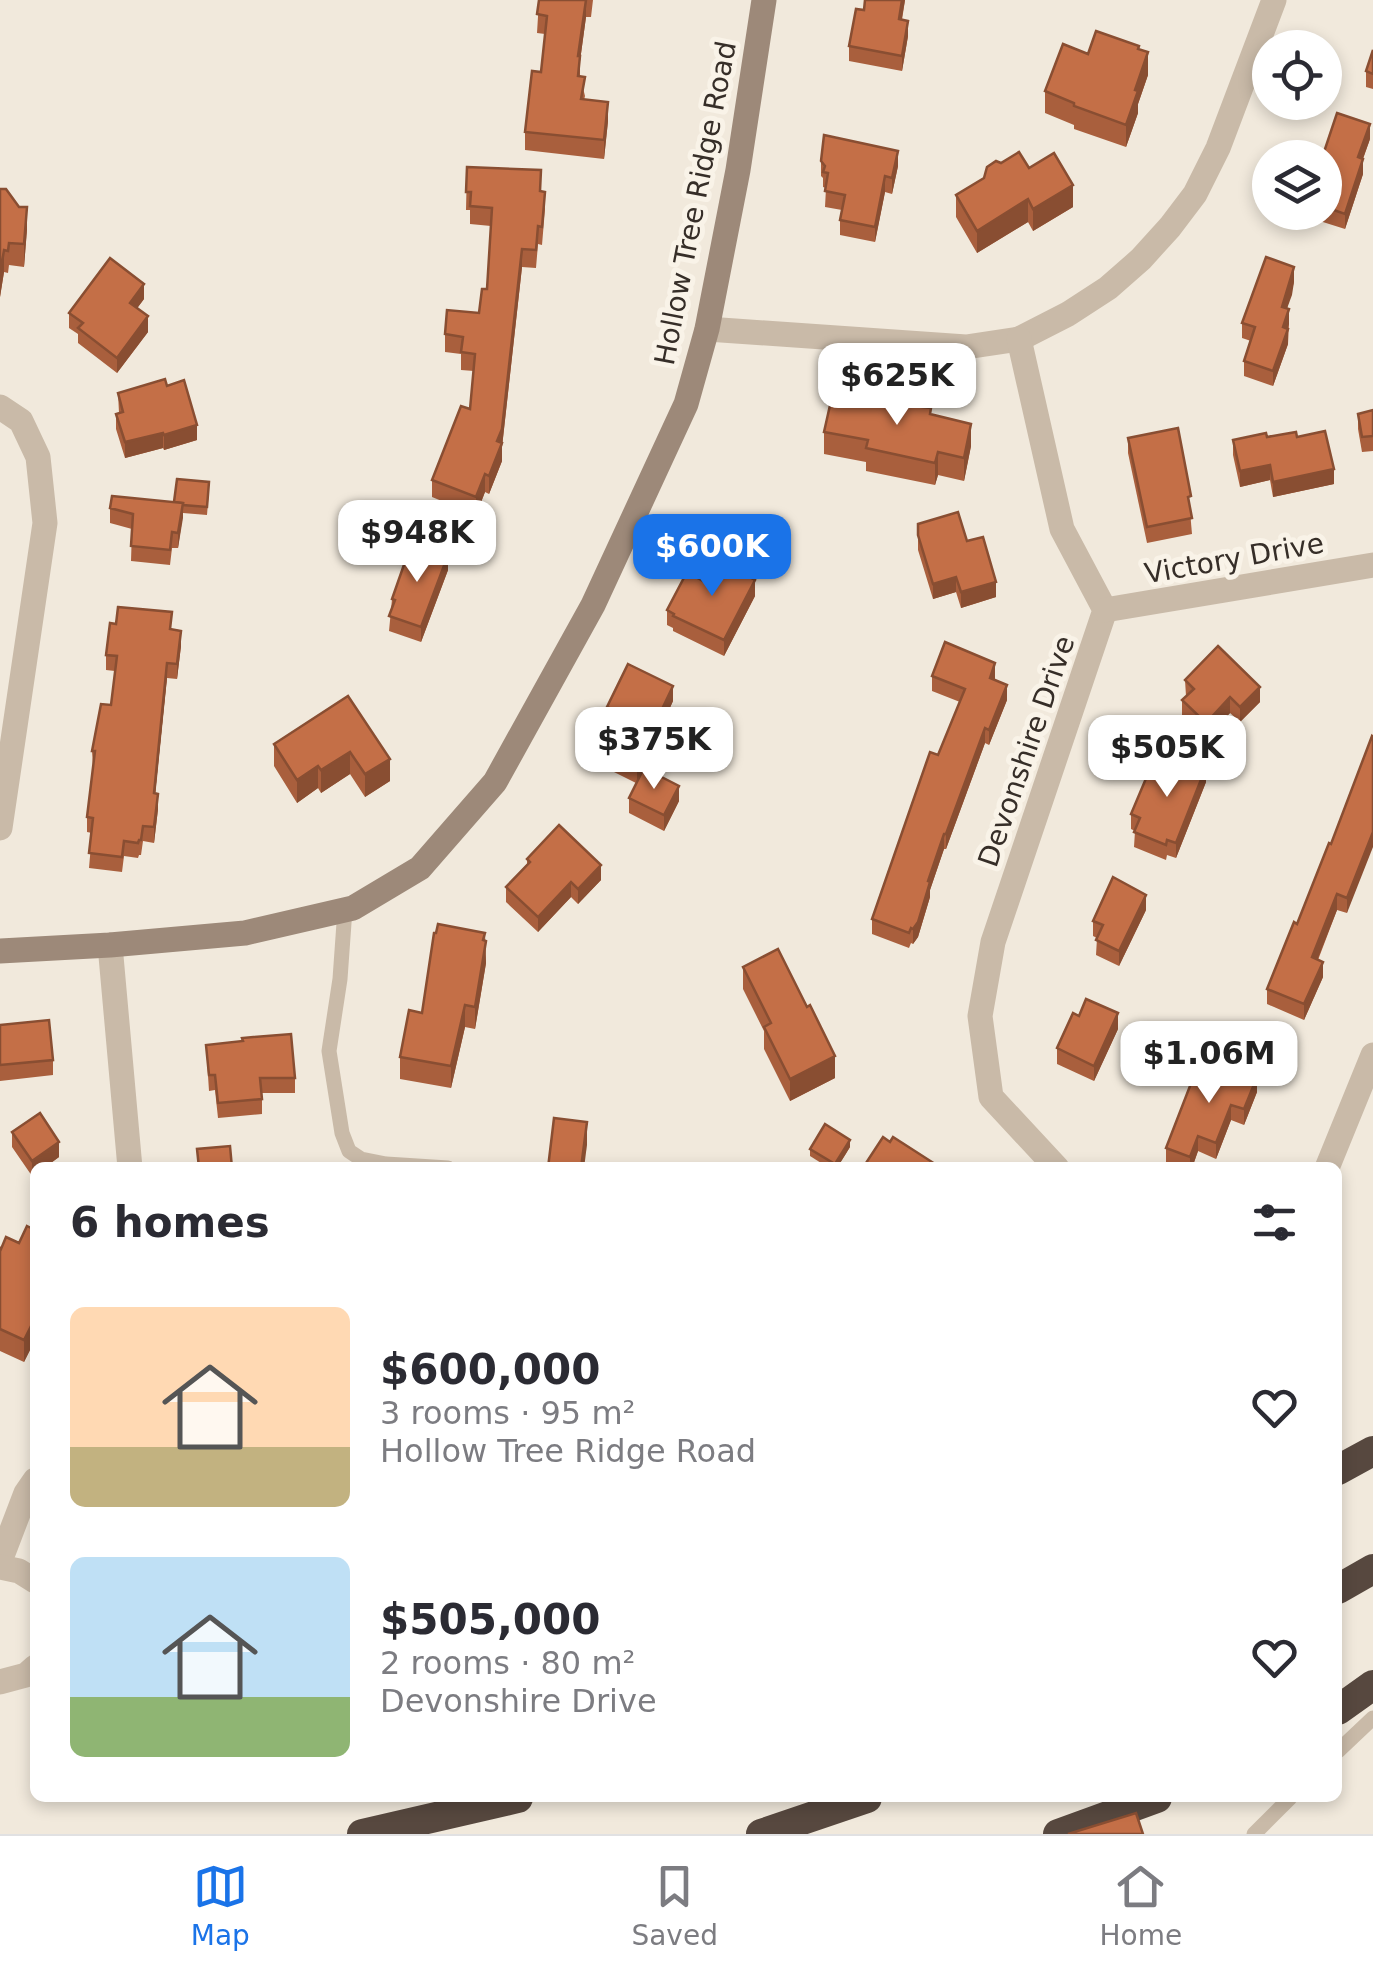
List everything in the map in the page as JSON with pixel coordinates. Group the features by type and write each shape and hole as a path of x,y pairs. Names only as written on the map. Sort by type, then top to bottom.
{"highway":[{"path":"1342,1468 1373,1451"},
{"path":"1342,1587 1373,1569"},
{"path":"1342,1707 1373,1685"},
{"path":"362,1834 501,1802"},
{"path":"761,1834 855,1802"},
{"path":"1058,1834 1146,1802"}],"main road":[{"name":"Hollow Tree Ridge Road","path":"0,951 246,933 353,908 420,868 495,782 593,605 686,404 707,328 738,170 764,0"}],"street":[{"path":"707,328 966,346 1019,339 1068,314 1108,288 1141,259 1195,194 1218,148 1274,0"},
{"name":"Devonshire Drive","path":"1019,339 1062,529 1105,610 993,942 980,1016 990,1097 1051,1162"},
{"path":"0,407 21,421 38,458 45,523 0,828"},
{"name":"Victory Drive","path":"1105,610 1373,565"},
{"path":"110,945 129,1162"},
{"path":"1328,1162 1373,1055"},
{"path":"30,1487 0,1564 30,1578"},
{"path":"0,1682 30,1671"}],"lane":[{"path":"346,910 329,1051 342,1133 349,1151 360,1159 376,1162"},
{"path":"1342,1747 1373,1718"},
{"path":"1254,1834 1286,1802"}],"building":[{"path":"539,0 586,0 578,76 585,77 581,99 608,102 604,140 525,132 532,71 541,72 547,16 537,14"},
{"path":"865,0 902,0 899,19 908,21 902,56 849,46 856,9 864,10"},
{"path":"1096,31 1148,52 1126,125 1045,91 1063,44 1088,54"},
{"path":"1373,50 1373,74 1366,71"},
{"path":"1342,115 1370,124 1345,214 1342,140 1328,140 1335,120 1342,120"},
{"path":"824,135 898,151 892,178 885,176 875,227 840,220 845,195 825,191 828,173 823,172 825,166 821,161"},
{"path":"1019,152 1029,168 1054,153 1073,185 1033,209 1028,199 977,231 956,195 984,178 987,167"},
{"path":"467,167 541,170 540,191 545,192 536,250 522,249 502,429 497,441 502,443 476,497 432,480 461,406 470,409 475,354 461,352 463,337 445,334 447,310 479,313 482,289 487,289 492,208 470,206"},
{"path":"0,189 6,189 19,207 27,207 24,244 9,243 0,275"},
{"path":"1266,257 1294,267 1282,307 1289,309 1283,327 1288,329 1273,371 1244,361 1255,327 1242,323"},
{"path":"110,258 144,284 130,303 148,316 117,358 78,328 83,323 69,313"},
{"path":"165,379 167,386 184,380 197,425 125,442 116,414 123,412 118,393"},
{"path":"833,392 931,408 930,414 971,424 964,458 938,452 935,463 866,448 868,440 824,432"},
{"path":"1373,410 1373,436 1362,437 1358,414"},
{"path":"1178,428 1192,518 1147,527 1128,438"},
{"path":"1325,431 1334,469 1273,482 1270,465 1240,471 1233,440 1266,433 1267,437 1296,432 1297,437"},
{"path":"177,479 209,482 207,507 174,502"},
{"path":"112,496 183,503 178,533 172,532 170,550 131,546 133,514 110,508"},
{"path":"958,512 967,541 983,537 996,582 961,592 956,577 933,584 918,535 918,524"},
{"path":"415,543 448,555 421,627 389,616 407,556 410,557"},
{"path":"714,559 755,580 724,640 667,610 687,572 703,581"},
{"path":"118,607 172,612 170,629 181,631 177,664 167,663 154,827 143,826 138,843 124,841 122,857 89,853 93,818 87,817 92,751 101,704 111,705 117,656 106,655 110,623 116,624"},
{"path":"945,642 995,663 990,678 1007,685 989,730 985,728 944,834 918,922 909,933 872,919 930,752 938,755 965,689 932,676"},
{"path":"1218,646 1260,687 1240,707 1230,697 1206,723 1182,700 1194,689 1185,680"},
{"path":"628,664 673,686 653,728 658,730 637,769 600,750 618,712 607,707"},
{"path":"348,696 390,759 365,774 350,752 297,780 274,744"},
{"path":"1372,736 1373,832 1347,898 1337,894 1312,957 1323,962 1304,1004 1267,989 1331,844"},
{"path":"1173,754 1206,767 1176,843 1167,840 1166,845 1134,832 1140,818 1131,814 1150,769 1165,776"},
{"path":"644,768 679,786 664,815 629,798"},
{"path":"559,825 601,865 578,889 571,882 538,917 506,887"},
{"path":"1113,877 1146,895 1119,951 1096,940 1103,925 1093,921"},
{"path":"438,924 485,933 486,941 475,1007 465,1005 451,1066 400,1057 409,1010 422,1013"},
{"path":"778,949 835,1056 790,1079 764,1027 771,1023 743,967"},
{"path":"1086,999 1118,1013 1094,1066 1057,1048 1073,1013 1079,1016"},
{"path":"49,1020 53,1060 0,1065 0,1025"},
{"path":"291,1034 295,1078 260,1078 262,1099 218,1103 215,1075 209,1075 206,1045"},
{"path":"1222,1063 1257,1077 1244,1109 1231,1105 1216,1143 1198,1136 1190,1157 1166,1148 1197,1068 1216,1077"},
{"path":"40,1113 59,1142 32,1161 12,1132"},
{"path":"554,1118 587,1122 582,1162 549,1162"},
{"path":"825,1124 850,1140 836,1162 810,1149"},
{"path":"883,1137 890,1142 893,1137 932,1162 867,1162"},
{"path":"230,1146 231,1162 198,1162 197,1149"},
{"path":"27,1226 30,1228 30,1328 24,1340 0,1329 0,1248 6,1237 19,1243"},
{"path":"1136,1813 1143,1834 1068,1834"}]}
